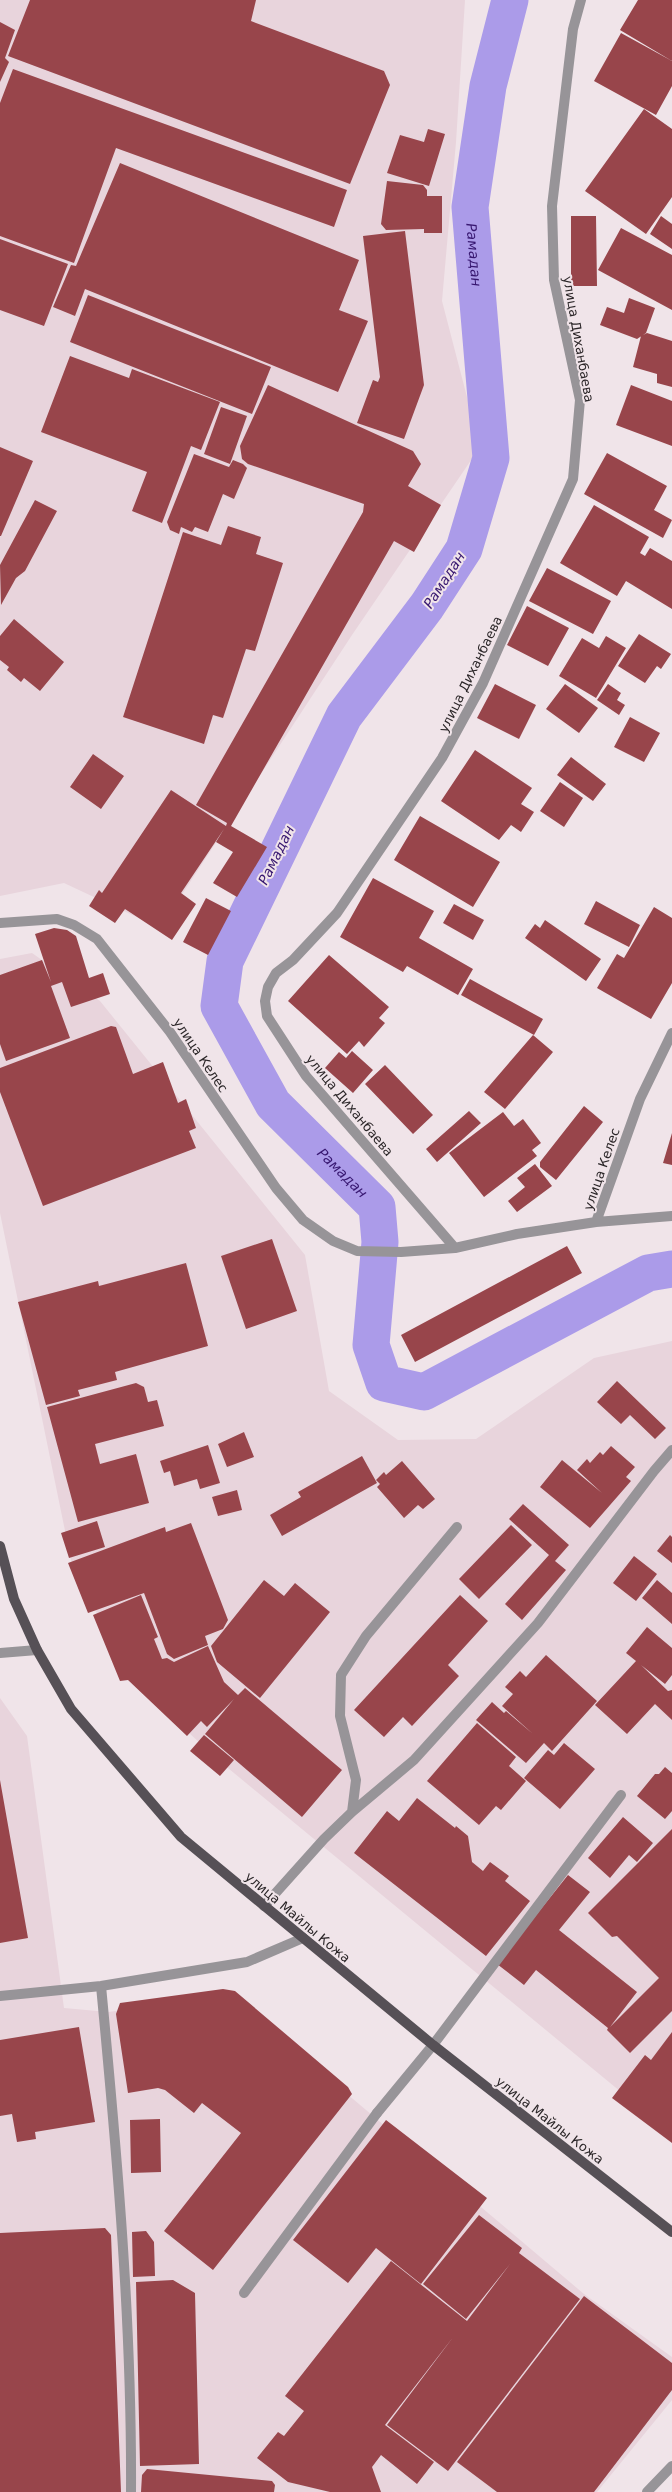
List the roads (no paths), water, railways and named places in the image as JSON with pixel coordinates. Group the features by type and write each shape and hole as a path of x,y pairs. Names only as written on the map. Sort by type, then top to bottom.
{"main road":[{"name":"улица Майлы Кожа","path":"0,1546 14,1599 37,1650 71,1709 181,1837 433,2045 672,2232"}],"street":[{"name":"улица Диханбаева","path":"455,1248 306,1076 267,1016 265,1001 268,987 276,973 293,960 337,913 442,758 483,683 573,479 580,400 554,280 552,206 573,29 581,0"},
{"name":"улица Келес","path":"0,923 57,919 74,925 97,939 170,1032 276,1188 303,1220 333,1241 357,1251 402,1252 455,1248 517,1234 596,1222 640,1099 672,1033"},
{"path":"596,1222 672,1216"},
{"path":"264,1906 324,1839 352,1812 414,1760 538,1623 654,1471 672,1450"},
{"path":"352,1812 356,1780 340,1716 341,1675 366,1636 457,1527"},
{"path":"0,1653 37,1650"},
{"path":"244,2293 377,2113 433,2045 621,1795"},
{"path":"0,1996 101,1986 246,1962 303,1938"},
{"path":"101,1986 114,2126 128,2331 131,2492"},
{"path":"648,2492 672,2466"}],"waterway":[{"name":"Рамадан","path":"510,0 488,86 470,207 491,458 464,549 427,606 344,716 225,961 219,1006 273,1104 377,1207 380,1242 371,1345 384,1383 424,1392 648,1273 672,1269"}]}
